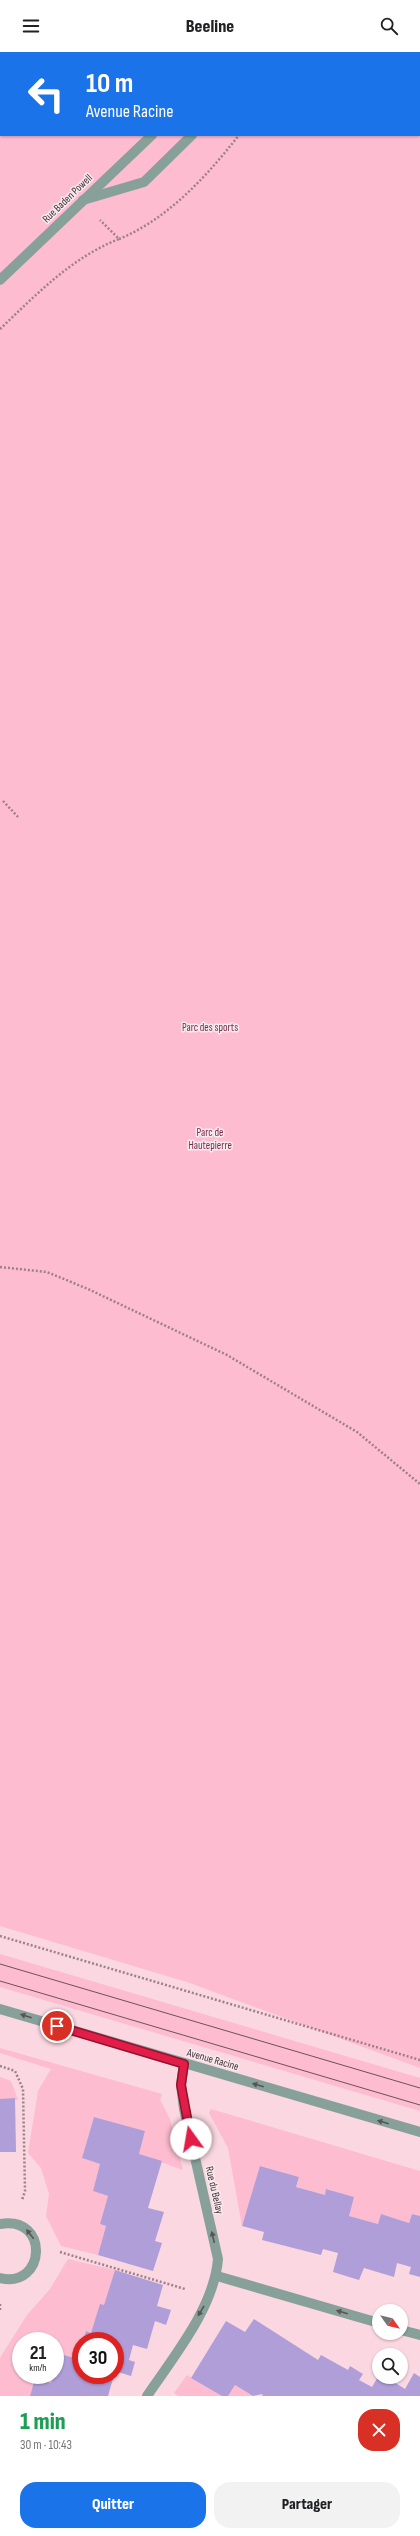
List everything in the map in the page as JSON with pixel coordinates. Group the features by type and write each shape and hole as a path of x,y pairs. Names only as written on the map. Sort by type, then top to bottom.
{"street":[{"name":"Rue Baden Powell","path":"0,280 81,201 151,136"},
{"path":"81,201 144,182 191,136"},
{"name":"Avenue Racine","path":"0,2009 420,2132"},
{"name":"Rue du Bellay","path":"148,2396 210,2296 217,2276 218,2259 184,2109 181,2085 184,2064"},
{"path":"0,2224 14,2223 28,2230 33,2236 37,2251 33,2266 28,2272 14,2279 0,2278"},
{"path":"217,2276 372,2321"},
{"path":"408,2332 420,2336"}],"path":[{"path":"0,329 58,274 95,248 142,230 208,174 238,136"},
{"path":"81,201 119,239"},
{"path":"4,801 18,817"},
{"path":"0,1267 47,1272 88,1289 226,1355 358,1432 420,1484"},
{"path":"0,1936 420,2060"},
{"path":"0,2066 15,2071 23,2089 25,2191 14,2223"},
{"path":"37,2251 67,2253 210,2296"}],"green space":[{"name":"Parc de Hautepierre","path":"0,136 420,136 420,2068 187,1982 0,1926"},
{"path":"0,1954 420,2078 420,2111 0,1987"},
{"path":"0,2048 162,2094 160,2100 170,2119 183,2170 139,2154 145,2131 94,2117 82,2158 100,2164 93,2191 108,2196 100,2224 106,2226 98,2255 61,2246 46,2216 49,2194 41,2168 28,2153 38,2091 51,2069 0,2053"},
{"path":"0,2077 11,2081 18,2100 0,2099"},
{"path":"211,2109 420,2171 420,2216 412,2214 409,2223 381,2214 378,2224 349,2216 353,2197 327,2189 325,2195 296,2187 299,2177 261,2166 242,2226 228,2148 209,2113"},
{"path":"68,2259 115,2270 104,2305 91,2332 72,2332 72,2357 64,2355 64,2332 16,2332 27,2315 50,2289"},
{"path":"12,2339 12,2384 33,2384 30,2396 0,2396 0,2358"},
{"path":"187,2375 222,2396 178,2396 174,2393"},
{"path":"235,2385 253,2396 228,2396"}],"building":[{"path":"15,2098 16,2152 0,2152 0,2099"},
{"path":"94,2117 145,2131 139,2154 162,2161 148,2208 164,2212 155,2241 162,2243 153,2271 98,2255 106,2226 100,2224 108,2196 93,2191 100,2164 82,2158"},
{"path":"260,2166 299,2177 296,2187 325,2195 326,2189 354,2197 349,2216 378,2224 381,2214 409,2223 412,2214 420,2216 420,2277 409,2274 411,2267 397,2263 394,2277 364,2268 359,2280 333,2272 338,2253 323,2249 321,2255 262,2240 264,2232 242,2226"},
{"path":"115,2270 163,2285 157,2306 171,2310 166,2325 155,2321 147,2349 133,2345 129,2360 135,2362 131,2376 124,2374 124,2332 91,2332 100,2304 104,2305"},
{"path":"254,2319 318,2360 321,2355 348,2370 350,2366 363,2374 359,2380 372,2387 374,2384 397,2384 405,2389 414,2373 420,2377 420,2396 263,2396 262,2394 253,2396 235,2385 228,2396 222,2396 191,2378 226,2321 245,2332"},
{"path":"64,2355 72,2357 72,2384 111,2384 108,2396 30,2396 33,2384 64,2384"}],"tram line":[{"path":"0,1964 420,2088"},
{"path":"0,1981 420,2105"}],"route":[{"path":"57,2026 184,2064 181,2085 184,2109 191,2139"}],"park label":[{"name":"Parc des sports","path":"210,1027"}]}
